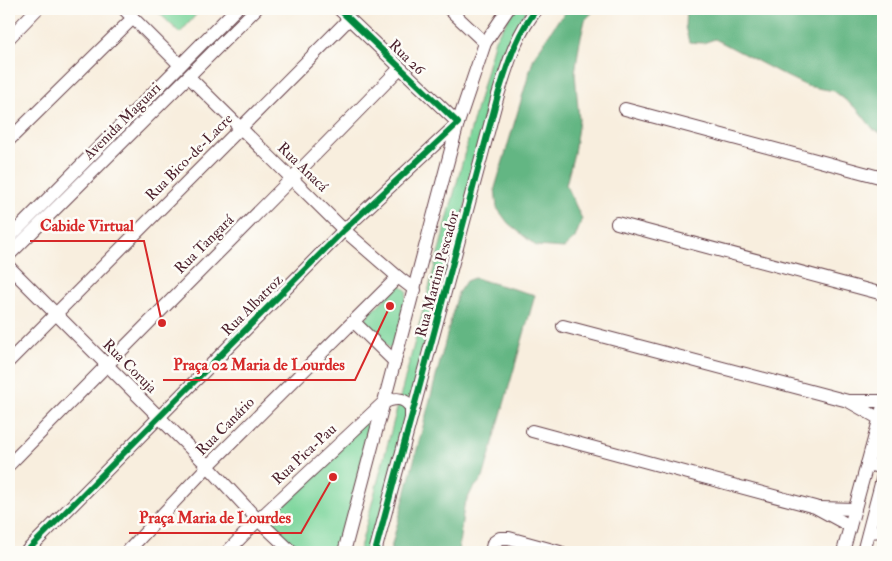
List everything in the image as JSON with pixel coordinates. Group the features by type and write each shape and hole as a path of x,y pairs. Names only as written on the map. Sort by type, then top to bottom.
{"street":[{"path":"9,38 38,9"},
{"name":"Avenida Maguari","path":"9,238 236,9"},
{"name":"Avenida Maguari","path":"9,255 256,9"},
{"name":"Rua 26","path":"339,9 458,123"},
{"path":"449,9 485,42"},
{"name":"Rua Martim Pescador","path":"344,552 458,123 485,42 508,9"},
{"name":"Rua Martim Pescador","path":"375,552 498,95 513,48 524,25 537,9"},
{"path":"9,140 129,13 180,65"},
{"name":"Rua Bico-de-Lacre","path":"9,361 349,19"},
{"name":"Rua Tangará","path":"9,465 106,365 292,180 400,68"},
{"name":"Rua Anacá","path":"189,77 344,230 398,277"},
{"path":"625,109 883,178"},
{"name":"Rua Albatroz","path":"26,552 344,230 458,123"},
{"path":"617,223 882,295"},
{"name":"Rua Coruja","path":"9,267 208,466 258,520 292,552"},
{"path":"398,277 415,290"},
{"name":"Rua Canário","path":"127,552 208,466 398,277"},
{"path":"354,322 396,362"},
{"path":"563,326 848,402 880,419"},
{"path":"383,403 396,398 404,401 411,408 411,419"},
{"path":"848,402 883,401"},
{"name":"Rua Pica-Pau","path":"227,552 258,520 383,403"},
{"path":"842,552 883,406"},
{"path":"532,431 815,507 855,509"},
{"path":"867,464 883,468"},
{"path":"863,552 869,532 878,518 883,476"},
{"path":"815,507 850,526"},
{"path":"869,532 883,531"},
{"path":"491,552 493,543 500,538 509,538 560,552"}],"green space":[{"path":"155,9 201,9 180,33"},
{"path":"515,9 527,9 512,36 370,552 359,552 495,39"},
{"path":"569,9 596,9 585,20 579,46 575,73 579,120 574,153 566,185 582,219 575,238 564,248 536,246 508,223 497,208 495,188 534,57 559,19"},
{"path":"686,9 883,9 883,134 874,130 858,110 834,91 807,86 715,39 703,43 689,42 685,27"},
{"path":"474,278 535,295 483,478 472,490 464,506 458,552 390,552 458,293 466,281"},
{"path":"400,284 407,291 394,353 361,322"},
{"path":"381,406 343,552 293,552 259,520"}],"cycle path":[{"path":"26,552 344,230 458,123 339,9"},
{"path":"375,552 498,95 518,39 537,9"}],"place":[{"name":"Praça 02 Maria de Lourdes","path":"390,306"},
{"name":"Cabide Virtual","path":"162,323"},
{"name":"Praça Maria de Lourdes","path":"333,477"}]}
